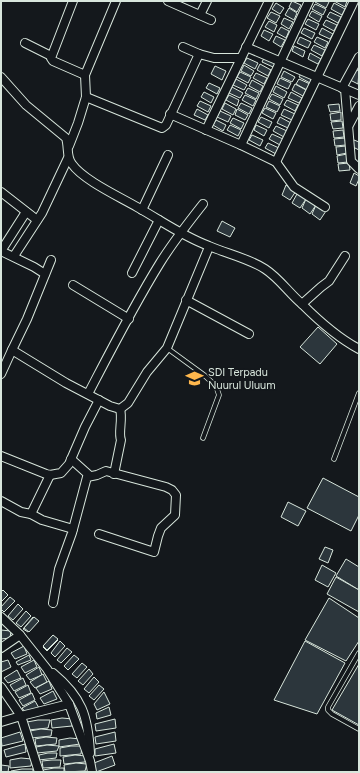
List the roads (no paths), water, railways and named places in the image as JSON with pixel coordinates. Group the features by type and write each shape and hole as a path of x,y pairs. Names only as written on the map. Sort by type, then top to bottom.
{"street":[{"path":"51,56 73,1"},
{"path":"14,256 42,213 68,158 69,146 86,97 85,75 116,1"},
{"path":"168,1 211,20"},
{"path":"200,15 207,1"},
{"path":"206,130 268,1"},
{"path":"241,145 309,1"},
{"path":"276,162 354,1"},
{"path":"25,43 51,56 53,61 85,75"},
{"path":"246,46 359,95"},
{"path":"183,47 199,54 214,58 241,58"},
{"path":"86,97 162,128 166,125 199,54"},
{"path":"359,57 344,89 352,161 359,169"},
{"path":"1,77 37,116 66,138 69,146"},
{"path":"349,126 359,106"},
{"path":"170,114 276,162 294,187 324,207"},
{"path":"142,210 168,155"},
{"path":"68,158 72,165 83,176 159,220 180,234 209,247 245,258 265,268 277,278 302,304 336,333 359,349"},
{"path":"1,192 37,220"},
{"path":"88,394 117,336 129,319 160,262 203,204"},
{"path":"26,212 1,251 14,256 46,274"},
{"path":"132,273 159,220"},
{"path":"120,409 128,403 148,372 167,348 209,247"},
{"path":"302,304 329,281 345,256"},
{"path":"1,374 27,319 51,260"},
{"path":"73,285 129,319"},
{"path":"186,300 249,334"},
{"path":"12,350 55,377 110,406 120,409"},
{"path":"1,456 50,475 60,473 71,459 99,400"},
{"path":"114,474 122,440 120,437 122,417 120,409"},
{"path":"71,459 90,476"},
{"path":"52,603 59,569 73,529 87,478 106,471 172,490 176,495 175,515 161,528 154,552 99,534"},
{"path":"30,514 50,475"},
{"path":"1,501 21,512 73,529"},
{"path":"1,617 20,635 47,669 69,704 90,761"},
{"path":"1,648 20,635"},
{"path":"47,669 66,684 83,709 92,772"},
{"path":"1,687 21,716 38,772"},
{"path":"1,722 69,704"}],"lane":[{"path":"167,348 204,375 216,386 219,395 203,438"},
{"path":"334,459 359,393"},
{"path":"359,653 328,707 328,710 332,714 359,729"}],"place":[{"name":"SDI Terpadu Nuurul Uluum","path":"195,378"}]}
